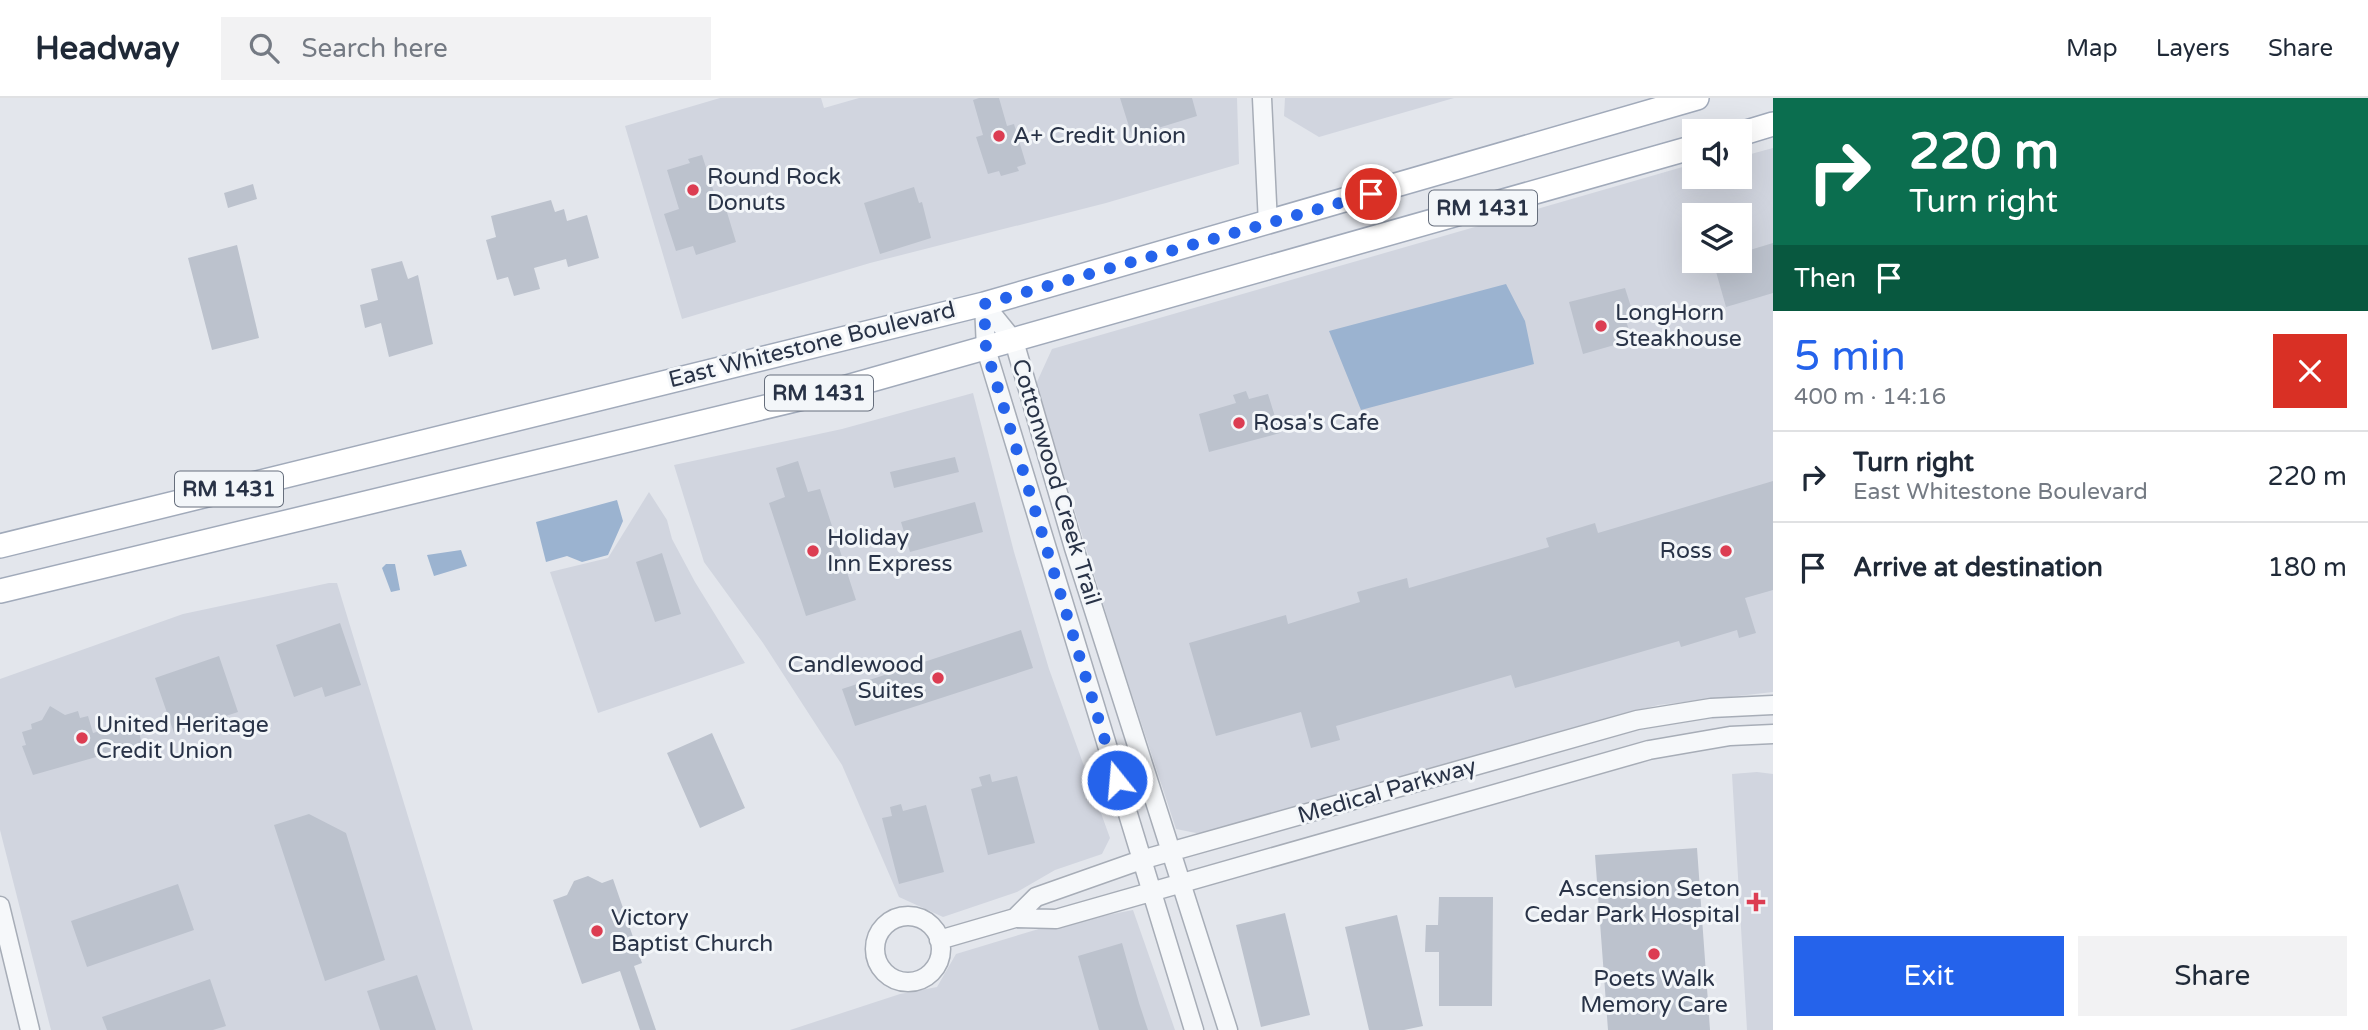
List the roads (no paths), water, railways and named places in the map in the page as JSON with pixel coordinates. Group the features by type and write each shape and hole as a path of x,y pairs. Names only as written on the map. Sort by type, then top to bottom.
{"main road":[{"name":"East Whitestone Boulevard","path":"0,546 984,304 1698,98"},
{"path":"1752,130 1773,124"},
{"name":"East Whitestone Boulevard","path":"0,591 835,390 1682,150"}],"street":[{"path":"1262,98 1268,224"},
{"name":"Cottonwood Creek Trail","path":"984,304 1014,341 1074,548 1227,1030"},
{"name":"Cottonwood Creek Trail","path":"984,304 986,349 1194,1030"},
{"name":"Medical Parkway","path":"1015,918 1036,897 1140,860 1637,720 1698,710 1773,705"},
{"name":"Medical Parkway","path":"939,940 1015,918 1056,919 1585,767 1691,741 1773,734"},
{"path":"1577,737 1585,767"},
{"path":"0,906 30,1030"}],"water":[{"path":"1506,284 1525,321 1534,364 1361,410 1329,331"},
{"path":"617,500 623,521 608,555 582,562 567,556 546,562 536,522"},
{"path":"461,550 467,566 434,576 427,555"},
{"path":"386,564 395,564 400,590 391,592 382,568"}],"place":[{"name":"A+ Credit Union","path":"999,136"},
{"name":"Round Rock Donuts","path":"693,190"},
{"name":"LongHorn Steakhouse","path":"1601,326"},
{"name":"Rosa's Cafe","path":"1239,423"},
{"name":"Holiday Inn Express","path":"813,551"},
{"name":"Ross","path":"1726,551"},
{"name":"Candlewood Suites","path":"938,678"},
{"name":"United Heritage Credit Union","path":"82,738"},
{"name":"Ascension Seton Cedar Park Hospital","path":"1756,902"},
{"name":"Victory Baptist Church","path":"597,931"},
{"name":"Poets Walk Memory Care","path":"1654,954"}]}
